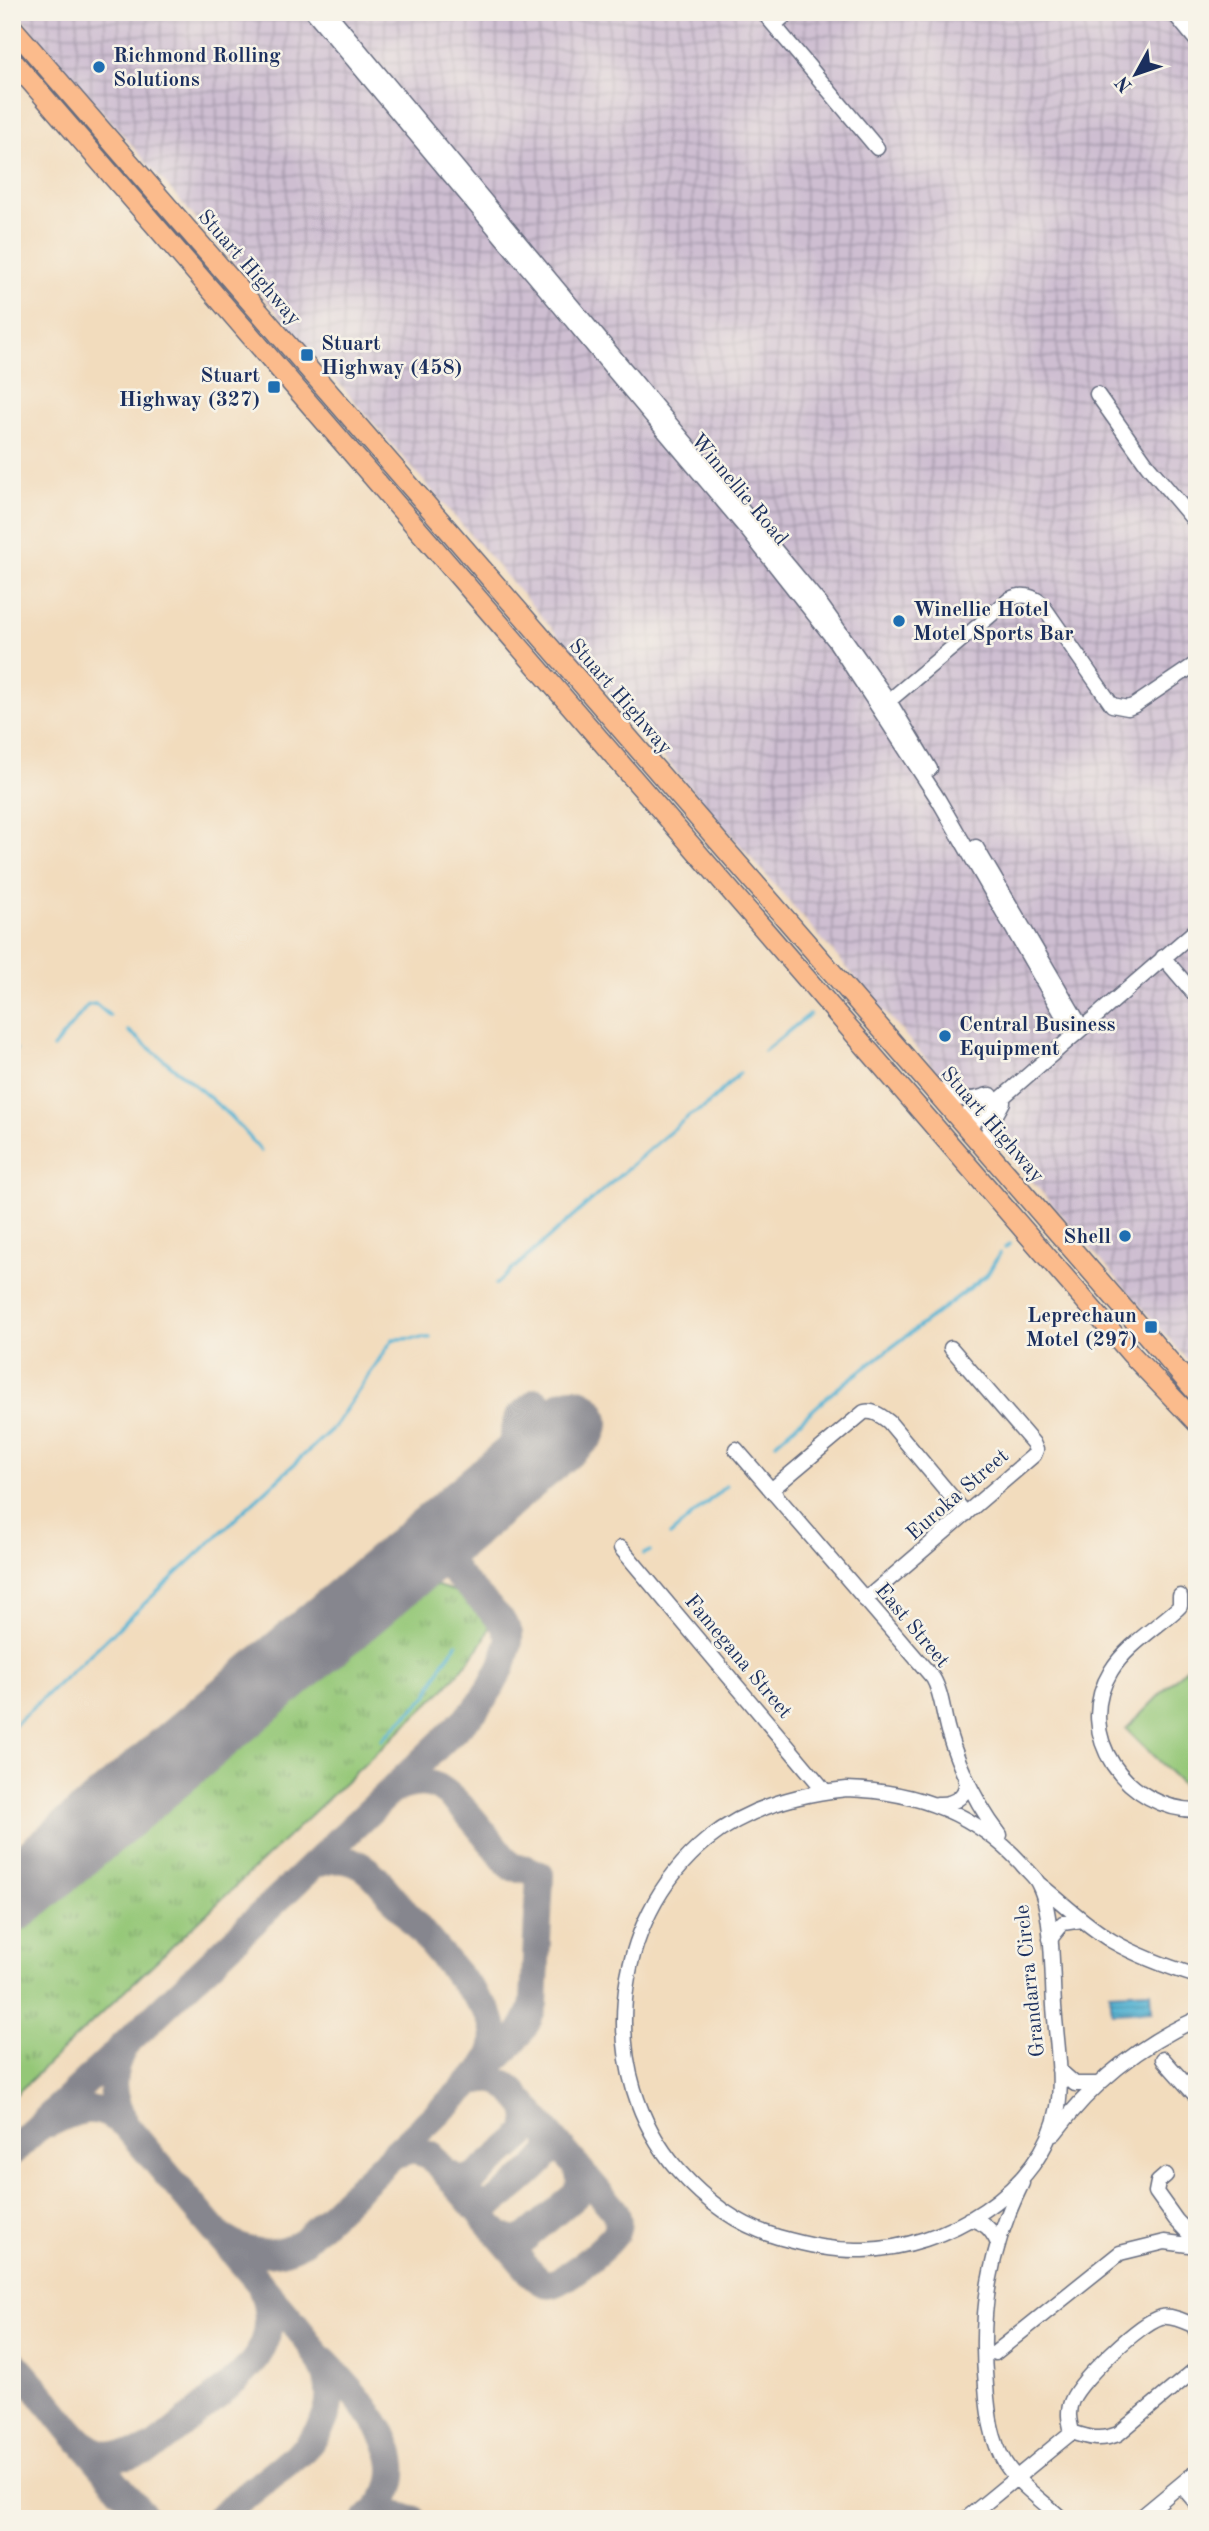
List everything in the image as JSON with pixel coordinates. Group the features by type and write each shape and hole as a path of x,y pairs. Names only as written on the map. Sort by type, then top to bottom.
{"highway":[{"name":"Stuart Highway","path":"12,27 962,1126 1197,1393"},
{"path":"12,60 1108,1326 1197,1423"},
{"path":"239,322 255,307"},
{"path":"930,1120 945,1130 962,1126 959,1144 1026,1222 1031,1237"},
{"path":"1067,1244 1066,1268 1099,1306 1108,1326"}],"street":[{"name":"Winnellie Road","path":"313,12 748,531 884,705"},
{"name":"Winnellie Road","path":"328,12 821,605 884,705 1076,1028"},
{"path":"763,12 877,148"},
{"path":"774,25 789,12"},
{"path":"1173,12 1197,41"},
{"path":"1097,394 1147,466 1197,524"},
{"path":"884,705 1018,595 1035,598 1041,603 1112,705 1128,708 1135,705 1197,663"},
{"path":"962,1126 998,1089 1111,1002 1197,929"},
{"path":"1163,957 1197,997"},
{"path":"962,1126 1013,1086 1076,1028"},
{"path":"920,1075 941,1091 958,1099 978,1099 998,1089"},
{"path":"984,1149 990,1125 1013,1086"},
{"name":"Euroka Street","path":"865,1600 1034,1455 1036,1450 1033,1443 951,1348"},
{"path":"771,1490 864,1412 869,1411 889,1422 966,1514"},
{"name":"East Street","path":"736,1449 935,1683 948,1730 965,1775 986,1815 1012,1854"},
{"name":"Famegana Street","path":"621,1548 825,1791"},
{"path":"1180,1596 1180,1606 1136,1644 1111,1671 1103,1692 1099,1726 1102,1742 1110,1759 1135,1790 1166,1807 1197,1810"},
{"path":"932,1803 945,1804 958,1799 966,1787 965,1775"},
{"name":"Grandarra Circle","path":"825,1791 880,1791 932,1803 964,1817 988,1832 1039,1884 1050,1939 1059,2070 1058,2108 1046,2141 1037,2158 1009,2190 969,2219 918,2242 865,2250 811,2247 766,2234 724,2212 690,2183 656,2142 630,2073 624,2034 627,1978 637,1940 666,1885 690,1856 706,1841 740,1818 778,1802 825,1791"},
{"path":"1039,1884 1112,1941 1148,1959 1197,1976"},
{"path":"1050,1939 1063,1923 1082,1920"},
{"path":"1062,2519 1015,2477 997,2448 988,2411 983,2345 985,2303 998,2243 1012,2204 1037,2158 1072,2110 1097,2084 1157,2038 1197,2019"},
{"path":"1163,2059 1197,2097"},
{"path":"1059,2070 1075,2084 1097,2084"},
{"path":"1166,2175 1158,2182 1156,2192 1197,2244"},
{"path":"969,2219 991,2229 998,2243"},
{"path":"995,2353 1120,2253 1165,2242 1197,2244"},
{"path":"1072,2432 1068,2414 1072,2399 1084,2381 1105,2359 1161,2317 1176,2318 1195,2326"},
{"path":"1072,2432 1090,2439 1104,2440 1118,2434 1197,2368"},
{"path":"966,2519 1072,2432"},
{"path":"1139,2519 1197,2471"},
{"path":"1181,2485 1197,2504"}],"shaded area":[{"path":"16,12 1197,12 1197,1371"}],"green space":[{"path":"427,1583 457,1592 489,1624 484,1639 472,1658 445,1688 12,2098 12,1933"},
{"path":"1197,1657 1197,1794 1194,1796 1126,1729"}],"water":[{"path":"1151,1991 1152,2011 1112,2013 1110,1993"}],"waterway":[{"path":"53,1048 88,1005 96,1004 110,1016"},
{"path":"764,1051 810,1014"},
{"path":"129,1031 232,1118 261,1151"},
{"path":"12,1048 16,1050"},
{"path":"496,1284 651,1148 690,1115 705,1107 740,1073"},
{"path":"1005,1248 1009,1244"},
{"path":"776,1443 834,1391 987,1275 1000,1253"},
{"path":"12,1727 334,1427 393,1339 430,1338"},
{"path":"670,1535 726,1486"},
{"path":"644,1554 650,1551"},
{"path":"381,1740 427,1696 443,1663 457,1644"}],"taxiway":[{"path":"502,1483 518,1418 537,1402 562,1432"},
{"path":"456,1573 449,1558 447,1544 451,1531 460,1518"},
{"path":"12,2152 475,1710 491,1687 502,1666 509,1641 509,1634 501,1620 448,1566 428,1559 401,1567"},
{"path":"392,1790 424,1783 444,1791 465,1810 511,1867 527,1869 540,1875 534,2003 530,2016 507,2049 466,2086"},
{"path":"311,1867 329,1860 346,1860 362,1866 377,1879 488,2011 495,2039 485,2066"},
{"path":"123,2048 115,2068 113,2087 125,2125"},
{"path":"222,2238 242,2248 262,2253 293,2247 303,2241 392,2156 413,2150 430,2155 532,2274 543,2282 557,2282 576,2270 613,2237 618,2226 614,2210 512,2090 498,2081 482,2079 471,2082 392,2156"},
{"path":"446,2173 461,2180 475,2177 526,2131 529,2120 525,2104"},
{"path":"12,2361 84,2444 101,2453 120,2456 156,2446 240,2376 260,2351 266,2338 268,2322 260,2284 125,2125 97,2110 80,2111 50,2123"},
{"path":"466,2196 478,2203 488,2204 513,2187 540,2163 549,2151 550,2143 546,2130"},
{"path":"498,2235 514,2241 525,2238 575,2196 581,2182 577,2166"},
{"path":"217,2519 303,2450 321,2427 329,2406 329,2385 322,2365 311,2346 264,2289"},
{"path":"325,2361 371,2416 384,2436 392,2457 393,2478 385,2499 367,2519"},
{"path":"84,2445 147,2519"},
{"path":"371,2515 394,2515 412,2519"}],"runway":[{"path":"12,1896 573,1423"}],"place":[{"name":"Richmond Rolling Solutions","path":"99,67"},
{"name":"Stuart Highway (458)","path":"307,355"},
{"name":"Stuart Highway (327)","path":"274,387"},
{"name":"Winellie Hotel Motel Sports Bar","path":"899,621"},
{"name":"Central Business Equipment","path":"945,1036"},
{"name":"Shell","path":"1125,1236"},
{"name":"Leprechaun Motel (297)","path":"1151,1327"}]}
